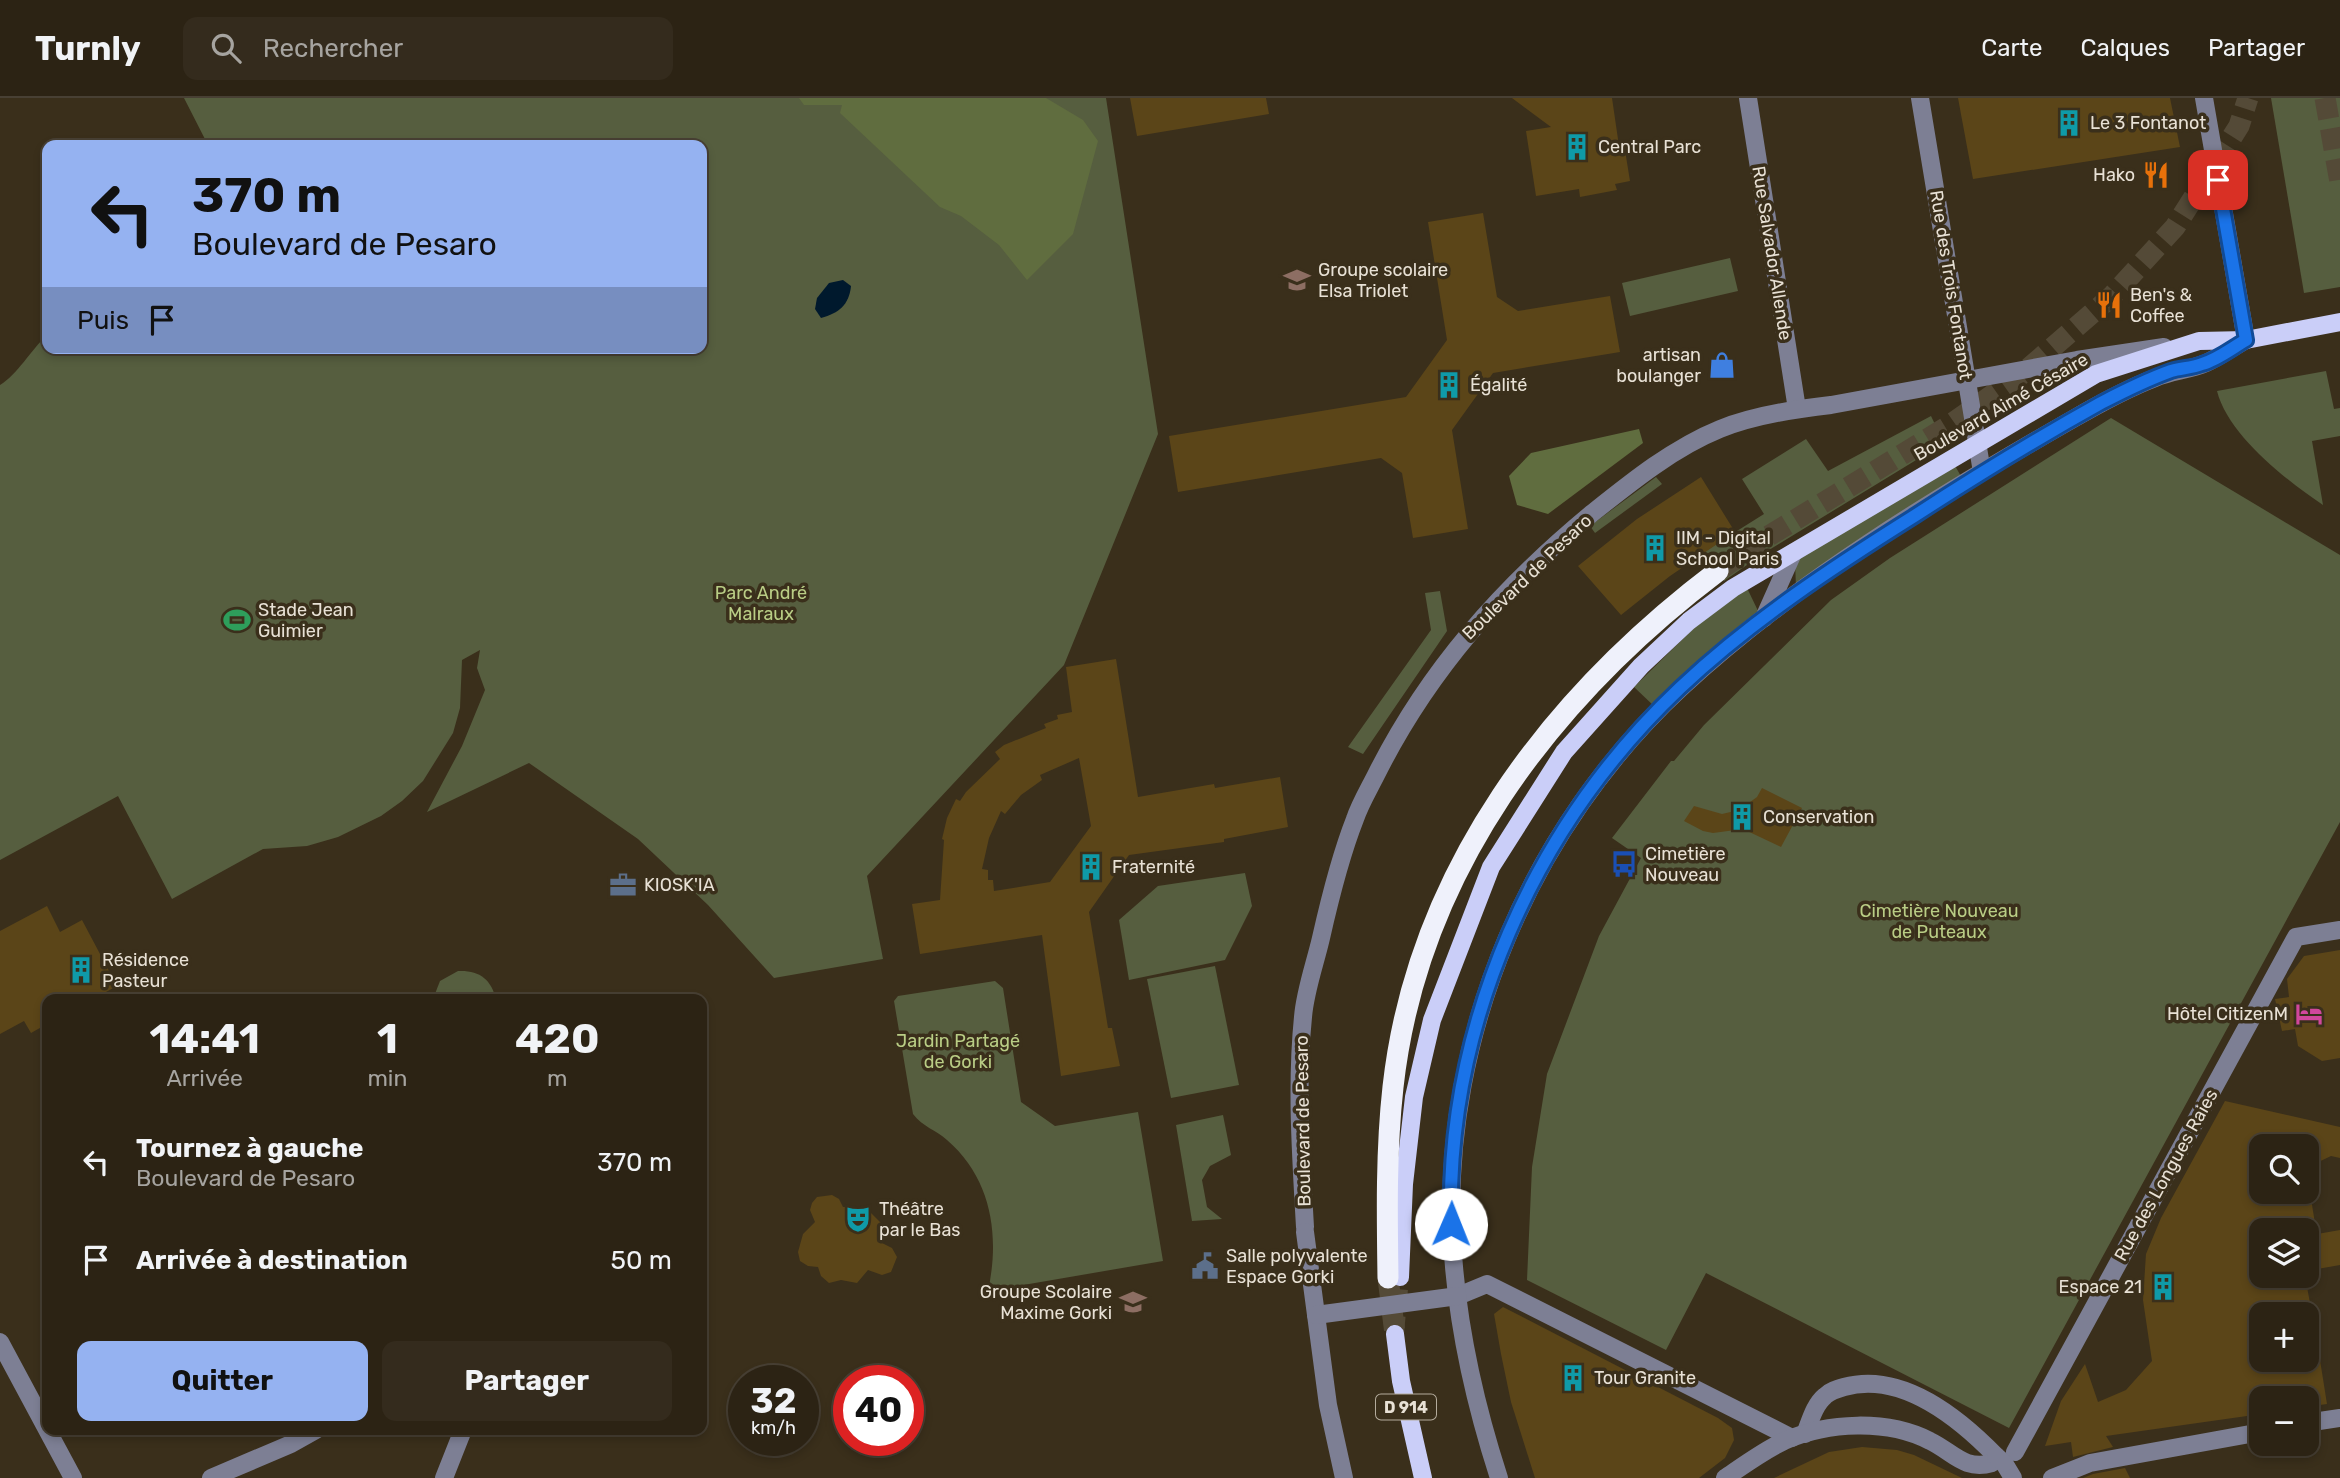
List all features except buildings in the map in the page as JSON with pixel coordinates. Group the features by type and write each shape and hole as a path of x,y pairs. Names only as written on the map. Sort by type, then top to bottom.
{"highway":[{"path":"1394,1278 1389,1131 1401,1039 1425,949 1460,863 1508,783 1570,705 1640,634 1718,571"}],"main road":[{"name":"Boulevard Aimé Césaire","path":"1394,1278 1414,1097 1432,1020 1490,867 1564,752 1642,666 1689,621 1733,588 2096,374 2199,341 2246,340 2340,323"},
{"name":"D 914","path":"1395,1334 1405,1405 1423,1478"}],"street":[{"name":"Rue Salvador Allende","path":"1748,98 1797,409"},
{"name":"Rue des Trois Fontanot","path":"1920,98 1982,472"},
{"path":"2204,98 2246,340"},
{"name":"Boulevard Aimé Césaire","path":"1499,1478 1481,1422 1469,1369 1458,1296 1451,1210 1457,1120 1480,1014 1504,945 1522,905 1568,821 1624,749 1679,689 1764,618 1861,549 1982,472 2127,390 2173,370 2204,364 2246,340"},
{"name":"Boulevard de Pesaro","path":"1344,1478 1328,1405 1305,1230 1299,1112 1303,1015 1327,911 1355,818 1390,749 1421,697 1464,636 1524,575 1628,484 1721,428 1797,409 2182,345"},
{"name":"Boulevard Aimé Césaire","path":"1764,618 1793,553"},
{"name":"Rue des Longues Raies","path":"2004,1462 2296,937 2340,930"},
{"path":"1316,1315 1458,1296 1487,1284 1798,1436"},
{"path":"0,1342 42,1419"},
{"path":"1798,1436 1828,1394 1861,1384 1877,1385 1909,1394 1945,1412 2004,1462"},
{"path":"2319,1421 2340,1418"},
{"path":"1725,1478 1765,1451 1798,1436 1849,1426 1885,1427 1930,1440 1971,1466 2004,1462"},
{"path":"2052,1478 2090,1463 2249,1434"},
{"path":"51,1435 74,1478"},
{"path":"211,1478 307,1435"},
{"path":"444,1478 461,1435"}],"green space":[{"name":"Parc André Malraux","path":"184,98 1106,98 1158,434 1064,665 867,876 883,959 774,978 708,905 638,839 529,763 427,812 462,746 485,690 477,668 480,650 462,660 460,708 453,733 423,781 381,816 338,837 307,846 263,849 172,899 118,796 0,860 0,385 42,341 42,354 707,354 707,140 205,140"},
{"path":"799,98 1046,98 1083,120 1098,141 1073,234 1027,280 999,245 961,216 940,207 840,113 842,105 804,105"},
{"path":"2271,98 2340,98 2340,287 2304,293"},
{"path":"1730,258 1738,291 1630,316 1622,283"},
{"path":"2326,371 2334,409 2340,408 2340,436 2312,441 2323,505 2276,470 2246,440 2223,408 2217,391"},
{"path":"1931,416 1944,443 1764,553 1724,581 1705,551 1764,514 1742,479 1806,439 1828,471"},
{"name":"Cimetière Nouveau de Puteaux","path":"2111,418 2340,555 2340,822 2009,1428 1706,1273 1666,1350 1527,1280 1532,1167 1547,1074 1599,936 1641,858 1612,838 1671,761 1674,761 1704,725 1831,600 1890,558"},
{"path":"1639,429 1643,443 1548,514 1517,505 1509,476 1531,453"},
{"path":"1954,464 1962,478 1796,588 1795,561"},
{"path":"1656,477 1662,484 1595,533 1590,526"},
{"path":"1747,588 1760,615 1655,707 1634,687 1695,627"},
{"path":"1440,591 1447,631 1363,754 1348,747 1431,630 1425,593"},
{"path":"1245,873 1252,906 1225,960 1129,980 1119,920 1158,886"},
{"path":"1215,966 1239,1085 1171,1098 1147,979"},
{"path":"458,971 472,972 483,977 494,994 435,994 440,981"},
{"name":"Jardin Partagé de Gorki","path":"995,981 1003,988 1021,1102 1055,1126 1138,1112 1163,1261 988,1291 992,1270 992,1229 983,1190 962,1155 913,1114 894,1001 898,996"},
{"path":"1223,1115 1231,1155 1210,1166 1202,1180 1207,1207 1222,1219 1192,1221 1176,1125"}],"water":[{"path":"843,280 851,286 845,303 838,311 821,318 815,309 817,298 829,283"}],"tunnel":[{"path":"1718,571 1767,537 1947,427 2022,374 2112,296 2175,227 2239,126 2248,98"},
{"path":"2325,98 2340,182"},
{"path":"1395,1334 1400,1277"},
{"path":"1388,1278 1395,1334"}],"place":[{"name":"Le 3 Fontanot","path":"2069,123"},
{"name":"Central Parc","path":"1577,147"},
{"name":"Hako","path":"2156,175"},
{"name":"Groupe scolaire Elsa Triolet","path":"1297,280"},
{"name":"Ben's & Coffee","path":"2109,305"},
{"name":"artisan boulanger","path":"1722,365"},
{"name":"Égalité","path":"1449,385"},
{"name":"IIM - Digital School Paris","path":"1655,548"},
{"name":"Stade Jean Guimier","path":"237,620"},
{"name":"Conservation","path":"1742,817"},
{"name":"Cimetière Nouveau","path":"1624,864"},
{"name":"Fraternité","path":"1091,867"},
{"name":"KIOSK'IA","path":"623,885"},
{"name":"Résidence Pasteur","path":"81,970"},
{"name":"Hôtel CitizenM","path":"2309,1014"},
{"name":"Théâtre par le Bas","path":"858,1219"},
{"name":"Salle polyvalente Espace Gorki","path":"1205,1266"},
{"name":"Espace 21","path":"2163,1287"},
{"name":"Groupe Scolaire Maxime Gorki","path":"1133,1302"},
{"name":"Tour Granite","path":"1573,1378"}],"route":[{"path":"1451,1224 1457,1120 1480,1014 1504,945 1522,905 1544,861 1584,799 1624,749 1679,689 1764,618 1861,549 2072,419 2173,370 2204,364 2246,340 2218,180"}]}
